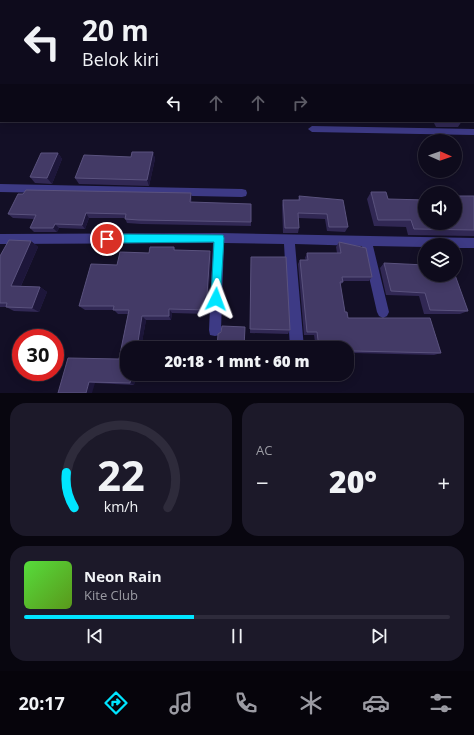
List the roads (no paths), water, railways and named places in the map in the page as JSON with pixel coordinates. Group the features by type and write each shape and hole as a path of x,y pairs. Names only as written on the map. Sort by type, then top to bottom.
{"street":[{"path":"312,129 474,132"},
{"path":"0,188 242,193"},
{"path":"215,330 219,238"},
{"path":"0,240 219,238 474,243"},
{"path":"289,239 296,341"},
{"path":"6,251 12,240"},
{"path":"366,241 383,312"}]}
